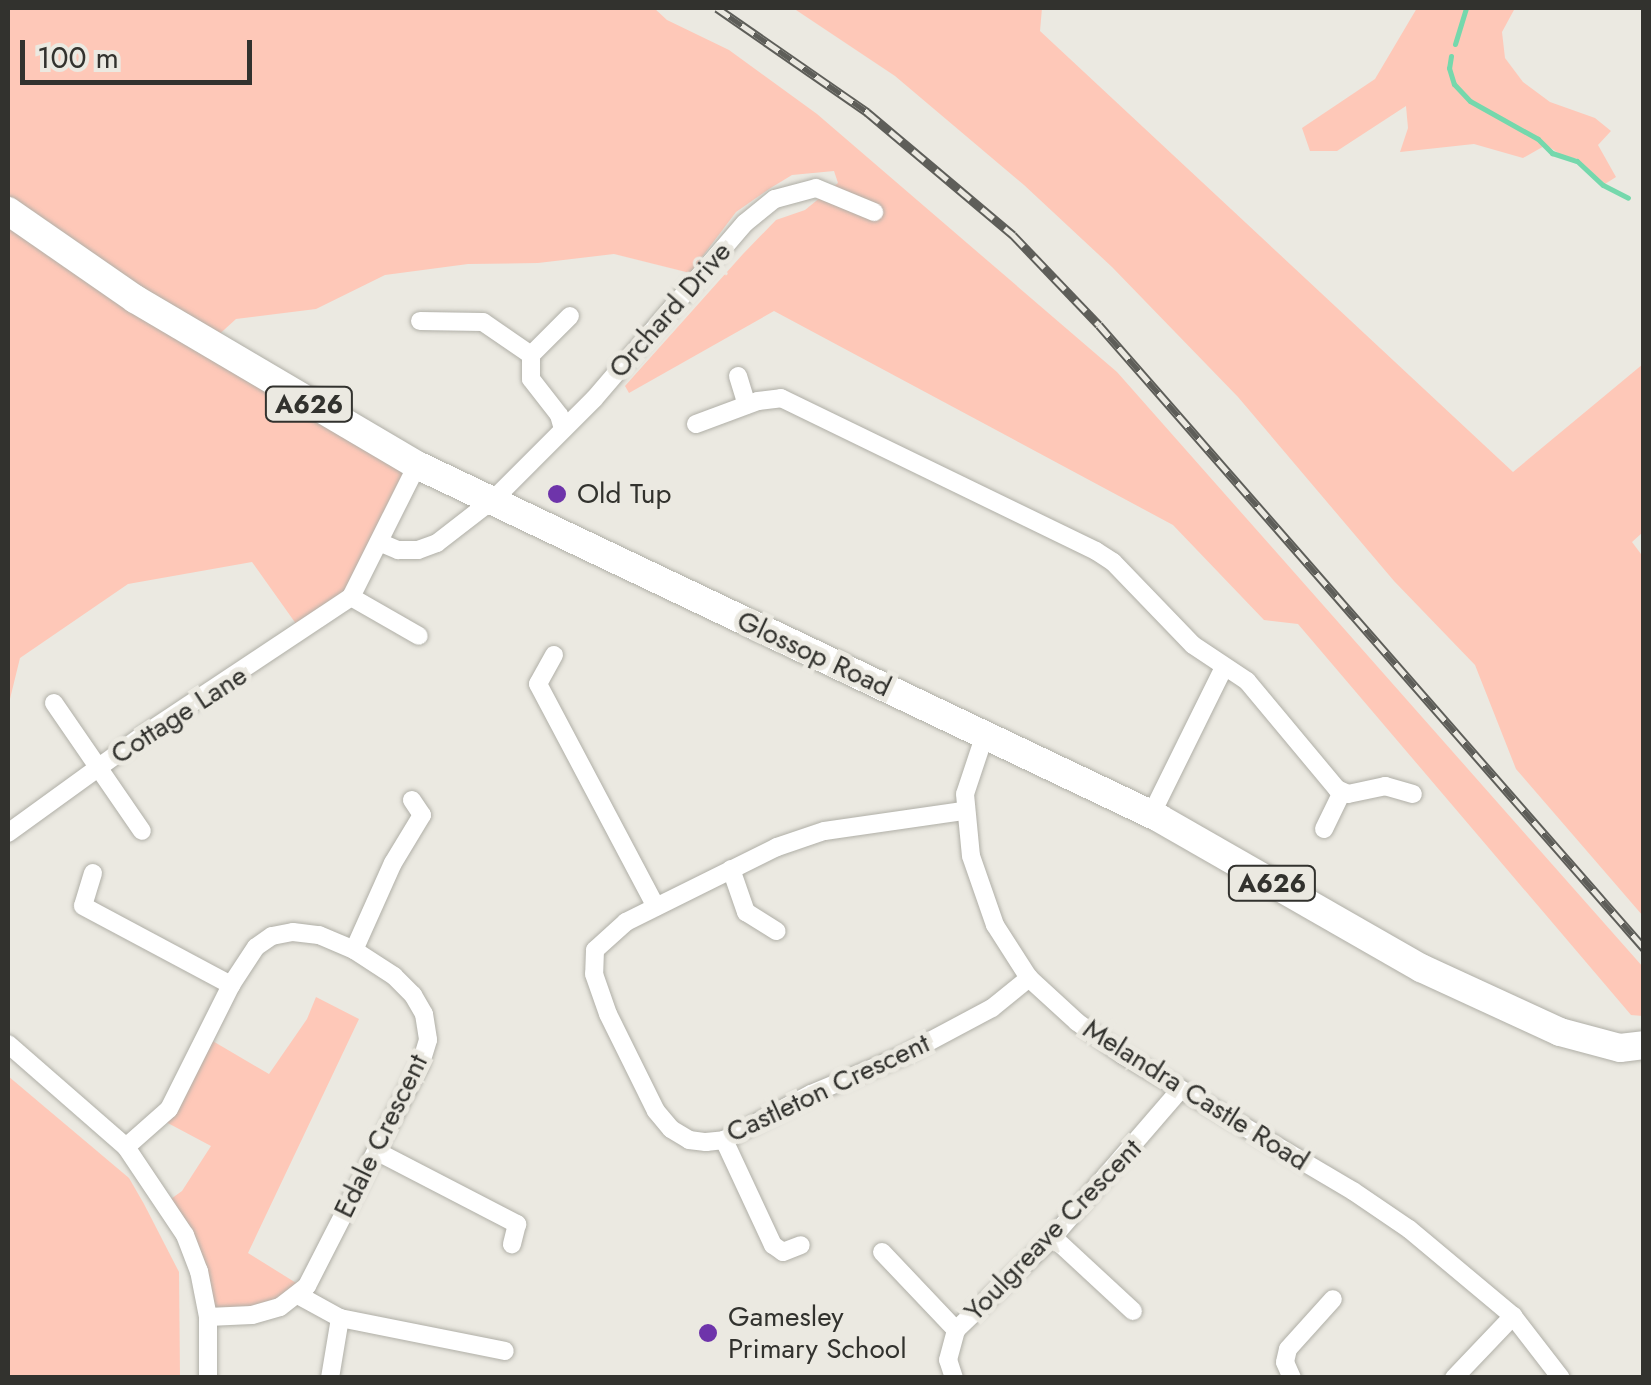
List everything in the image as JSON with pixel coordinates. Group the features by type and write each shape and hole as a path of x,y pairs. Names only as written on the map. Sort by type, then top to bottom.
{"main road":[{"name":"Glossop Road","path":"8,210 136,300 417,464 1151,815 1376,943 1466,989 1598,1044 1644,1045"}],"street":[{"name":"Orchard Drive","path":"494,500 744,223 775,200 816,188 874,212"},
{"path":"562,429 558,415 531,379 531,355 570,316"},
{"path":"420,322 483,322 531,355"},
{"path":"738,376 747,405"},
{"path":"696,424 747,405 782,398 1096,551 1192,644 1260,695 1342,792"},
{"name":"Cottage Lane","path":"8,833 351,597 417,464"},
{"path":"380,542 398,550 418,550 437,542 494,500"},
{"path":"351,597 419,636"},
{"path":"554,655 538,684 656,907"},
{"path":"1151,815 1224,667"},
{"path":"54,703 142,831"},
{"name":"Melandra Castle Road","path":"985,734 963,810 978,884 996,925 1029,978 1077,1022 1180,1090 1354,1191 1422,1239 1512,1316 1537,1341 1561,1378"},
{"path":"1342,792 1385,786 1413,794"},
{"path":"1324,829 1342,792"},
{"path":"354,950 393,863 422,815 412,800"},
{"name":"Castleton Crescent","path":"963,810 824,831 731,870 609,934 595,950 594,974 608,1014 656,1111 671,1128 690,1140 724,1140 948,1032 992,1008 1029,978"},
{"path":"731,870 746,912 776,931"},
{"path":"93,873 83,906 231,985"},
{"name":"Edale Crescent","path":"126,1147 169,1109 231,985 256,946 272,936 293,932 319,936 354,950 413,995 424,1014 428,1040 378,1152 298,1295"},
{"path":"8,1044 126,1147 185,1235 199,1272 208,1317 208,1378"},
{"name":"Youlgreave Crescent","path":"954,1378 948,1360 956,1330 1052,1237 1139,1142 1180,1090"},
{"path":"724,1140 773,1245 783,1252 801,1245"},
{"path":"378,1152 517,1224 512,1244"},
{"path":"1052,1237 1133,1311"},
{"path":"882,1252 956,1330"},
{"path":"208,1317 252,1316 298,1295 340,1318 505,1351"},
{"path":"1292,1378 1285,1362 1288,1349 1333,1299"},
{"path":"1454,1378 1512,1316"},
{"path":"330,1378 340,1318"}],"shaded area":[{"path":"8,8 654,8 667,20 729,50 817,114 1117,372 1643,967 1643,1016 1631,1015 1298,624 1264,620 1173,525 774,311 629,393 625,386 776,220 805,210 838,183 834,171 792,175 736,212 690,273 614,254 538,263 468,264 385,275 316,309 236,319 214,339 412,467 346,596 299,628 252,562 128,584 20,658 8,707"},
{"path":"793,8 1042,8 1040,31 1513,472 1643,364 1643,532 1632,542 1644,558 1643,916 1516,769 1475,665 1394,581 1238,397 1112,267 1024,185 895,76"},
{"path":"1417,8 1515,8 1502,32 1505,58 1523,82 1550,102 1595,118 1611,131 1598,145 1616,177 1605,184 1578,159 1563,156 1546,145 1523,158 1474,144 1400,152 1408,128 1406,106 1337,151 1310,151 1302,128 1375,79"},
{"path":"316,997 359,1019 248,1253 301,1286 279,1302 212,1313 168,1201 182,1191 211,1146 164,1121 211,1040 269,1074 307,1019"},
{"path":"8,1076 129,1178 144,1204 179,1272 180,1377 8,1377"}],"waterway":[{"path":"1455,44 1466,8"},
{"path":"1451,56 1449,68 1454,84 1470,101 1538,139 1552,153 1577,161 1603,185 1628,198"}],"railway":[{"path":"717,8 867,112 1013,235 1099,325 1644,948"}],"place":[{"name":"Old Tup","path":"557,494"},
{"name":"Gamesley Primary School","path":"708,1333"}]}
